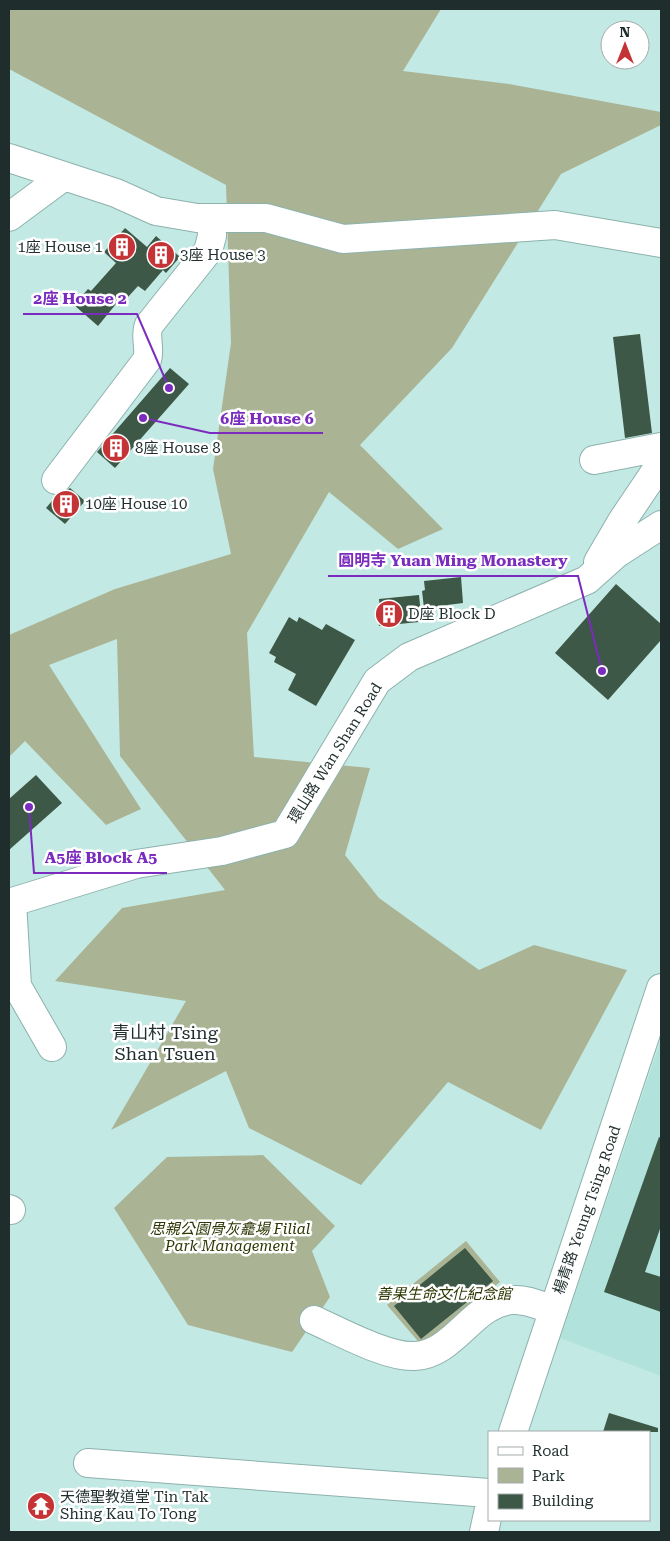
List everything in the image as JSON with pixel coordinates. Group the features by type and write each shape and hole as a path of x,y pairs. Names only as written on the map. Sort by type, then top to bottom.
{"street":[{"path":"9,158 124,196 156,211 179,216 266,218 343,239 555,225 661,243"},
{"path":"9,217 63,176"},
{"path":"56,480 147,360 149,351 146,334 149,325 208,250 212,236 211,218"},
{"path":"594,460 661,447"},
{"path":"587,580 622,521 661,463"},
{"name":"環山路 Wan Shan Road","path":"10,903 136,864 222,851 285,834 377,681 408,657 587,580 616,554 661,525"},
{"path":"10,903 17,986 52,1047"},
{"name":"楊青路 Yeung Tsing Road","path":"513,1431 661,988"},
{"path":"314,1320 389,1352 416,1356 442,1348 492,1306 502,1301 525,1300 554,1310"},
{"path":"88,1463 488,1493"},
{"path":"484,1532 488,1514"}],"shaded area":[{"path":"661,1040 661,1376 560,1338"}],"green space":[{"path":"9,9 441,9 403,71 509,84 661,112 661,125 561,174 452,348 360,445 443,529 398,549 329,492 247,633 254,757 370,768 345,855 379,898 479,970 534,945 627,970 541,1130 448,1082 361,1185 249,1128 226,1071 111,1130 186,1001 55,981 122,908 225,890 120,756 117,639 49,665 141,809 106,825 25,741 9,757 9,635 115,589 231,554 213,469 231,343 226,185 9,69"},
{"name":"思親公園骨灰龕場 Filial Park Management","path":"263,1155 335,1226 312,1251 330,1297 292,1352 188,1325 114,1208 167,1157"},
{"name":"善果生命文化紀念館","path":"466,1241 500,1282 422,1346 387,1305"}],"building":[{"path":"125,228 147,247 156,236 180,257 166,273 163,270 145,291 138,286 119,307 116,304 98,326 74,305 88,289 91,291 116,263 104,252"},
{"path":"640,334 652,433 625,438 613,337"},
{"path":"170,368 189,384 115,468 97,452"},
{"name":"10座 House 10","path":"70,488 85,501 65,524 46,508 57,495"},
{"path":"461,577 463,603 424,608 422,591 425,590 424,581"},
{"path":"616,584 661,624 661,640 608,700 555,653"},
{"path":"419,595 421,615 418,615 419,622 379,626 377,609 380,609 379,599"},
{"path":"289,617 297,622 299,617 322,630 326,624 355,640 316,706 288,690 296,674 274,662 276,657 269,653"},
{"path":"36,775 62,803 9,850 9,799"},
{"path":"659,1137 661,1138 661,1226 645,1272 661,1277 661,1312 604,1292"},
{"name":"善果生命文化紀念館","path":"465,1248 493,1281 421,1339 394,1306"},
{"path":"609,1413 658,1428 658,1432 603,1431"}],"place":[{"name":"1座 House 1","path":"122,247"},
{"name":"3座 House 3","path":"161,255"},
{"name":"2座 House 2","path":"169,388"},
{"name":"6座 House 6","path":"143,418"},
{"name":"8座 House 8","path":"116,448"},
{"name":"10座 House 10","path":"66,504"},
{"name":"D座 Block D","path":"389,614"},
{"name":"圓明寺 Yuan Ming Monastery","path":"602,671"},
{"name":"A5座 Block A5","path":"29,807"},
{"name":"天德聖教道堂 Tin Tak Shing Kau To Tong","path":"41,1506"}],"district":[{"name":"青山村 Tsing Shan Tsuen","path":"165,1043"}]}
